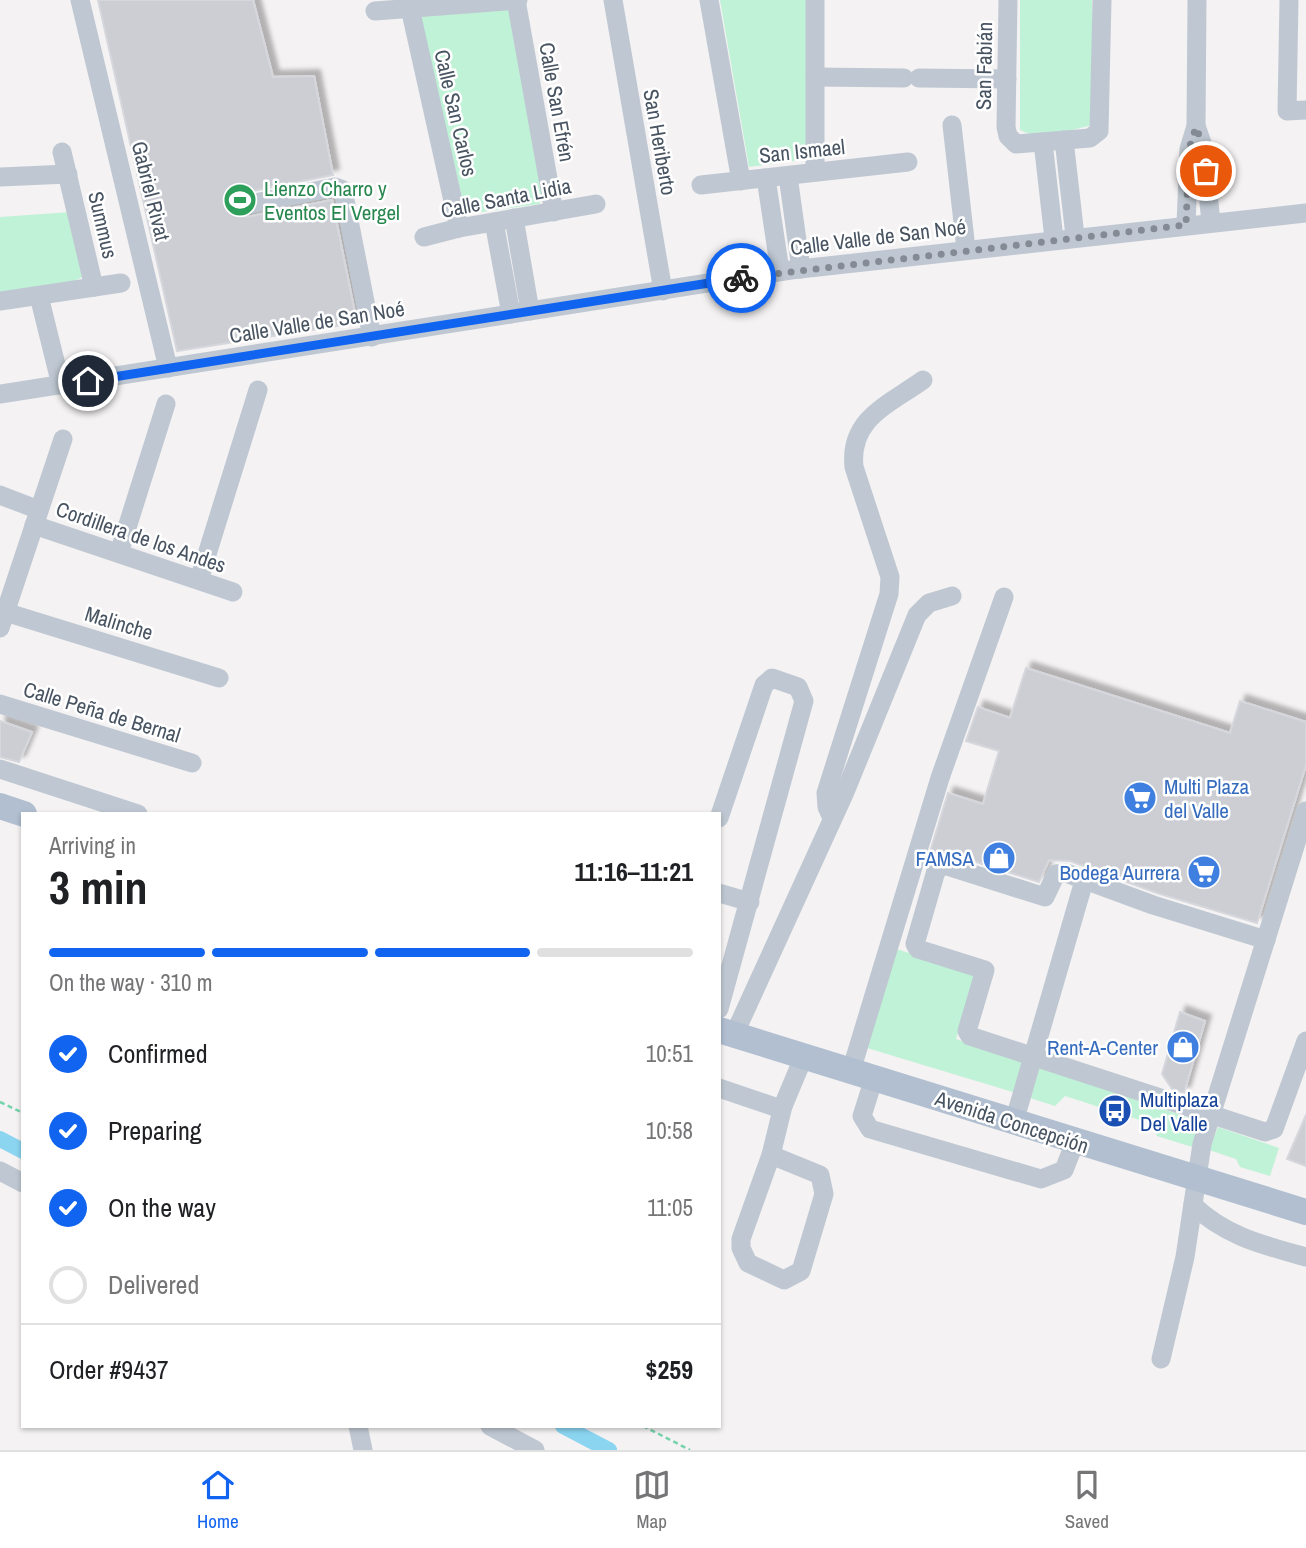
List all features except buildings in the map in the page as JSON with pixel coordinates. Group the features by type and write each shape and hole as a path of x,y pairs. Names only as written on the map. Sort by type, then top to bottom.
{"main road":[{"path":"0,806 21,813"},
{"name":"Avenida Concepción","path":"727,1032 1306,1212"}],"street":[{"name":"Gabriel Rivat","path":"80,0 168,368"},
{"path":"374,11 517,0"},
{"name":"Calle San Efrén","path":"517,0 554,212"},
{"name":"San Heriberto","path":"613,0 663,291"},
{"path":"709,0 741,180"},
{"path":"815,0 815,173"},
{"name":"San Fabián","path":"1008,0 1008,136 1016,145 1090,138 1096,135 1100,127 1102,0"},
{"path":"1186,225 1189,149 1196,127 1198,0"},
{"path":"1289,0 1297,111"},
{"name":"Calle San Carlos","path":"410,8 458,228"},
{"path":"815,77 1007,79"},
{"path":"952,125 966,249"},
{"path":"1196,127 1203,146 1211,222"},
{"path":"1064,140 1074,236"},
{"path":"1043,142 1054,239"},
{"name":"Summus","path":"62,152 94,287"},
{"name":"San Ismael","path":"701,185 908,162"},
{"name":"Summus","path":"0,177 68,174"},
{"path":"788,176 801,268"},
{"path":"766,178 780,271"},
{"path":"245,205 335,187 343,190 372,337"},
{"name":"Calle Santa Lidia","path":"424,237 458,228 596,204"},
{"name":"Calle Valle de San Noé","path":"0,394 801,268 1074,236 1306,213"},
{"path":"504,220 521,313"},
{"name":"Summus","path":"0,301 121,283"},
{"path":"34,296 55,386"},
{"path":"832,818 827,807 827,793 889,594 890,577 853,467 852,450 861,425 923,380"},
{"path":"199,580 258,390"},
{"path":"119,553 166,404"},
{"path":"3,620 63,439"},
{"name":"Cordillera de los Andes","path":"0,495 37,517 119,553 233,592"},
{"path":"727,1032 832,818 917,615 929,603 952,596"},
{"path":"1004,597 940,778 862,1074 862,1116 870,1129 1041,1180 1064,1170 1075,1142"},
{"name":"Malinche","path":"3,620 219,678"},
{"path":"721,812 764,685 772,678 798,687 802,691 804,701 750,902 721,997"},
{"name":"Calle Peña de Bernal","path":"0,704 191,763"},
{"path":"0,769 129,812"},
{"path":"1161,1359 1185,1257 1202,1144 1306,811"},
{"path":"1266,940 1066,873 1056,874 1045,897 940,866 915,942 918,948 985,970 967,1035 1265,1132 1274,1129 1306,1041"},
{"path":"1014,1122 1084,881"},
{"path":"721,894 750,902"},
{"path":"771,1155 820,1175 824,1184 824,1194 801,1271 784,1280 748,1263 741,1248 741,1239 771,1155 783,1106 804,1056"},
{"path":"721,1089 775,1107 783,1106"},
{"path":"0,1171 21,1181"},
{"path":"1193,1205 1211,1223 1225,1231 1247,1241 1306,1257"},
{"path":"358,1428 363,1450"},
{"path":"494,1428 535,1450"}],"path":[{"path":"0,1102 21,1112"},
{"path":"647,1428 690,1450"}],"green space":[{"path":"720,0 808,0 807,159 749,167"},
{"path":"1020,0 1092,0 1092,125 1046,135 1020,130"},
{"path":"510,8 545,196 539,204 474,213 465,211 420,15"},
{"path":"71,212 87,275 74,281 0,292 0,217"},
{"path":"896,949 977,973 956,1039 1026,1063 1016,1093 867,1048"},
{"path":"1040,1067 1201,1122 1192,1147 1157,1136 1152,1124 1065,1096 1055,1106 1030,1098"},
{"path":"1218,1127 1279,1148 1270,1176 1240,1167 1236,1159 1209,1150"}],"waterway":[{"path":"0,1139 21,1150"},
{"path":"567,1428 609,1450"}],"way so far":[{"path":"741,278 801,268 1186,225 1189,149 1196,127 1203,146 1206,171"}],"place":[{"name":"Lienzo Charro y Eventos El Vergel","path":"240,200"},
{"name":"Multi Plaza del Valle","path":"1140,798"},
{"name":"FAMSA","path":"999,858"},
{"name":"Bodega Aurrera","path":"1204,872"},
{"name":"Rent-A-Center","path":"1183,1047"},
{"name":"Multiplaza Del Valle","path":"1115,1111"}],"route":[{"path":"88,381 741,278"}]}
